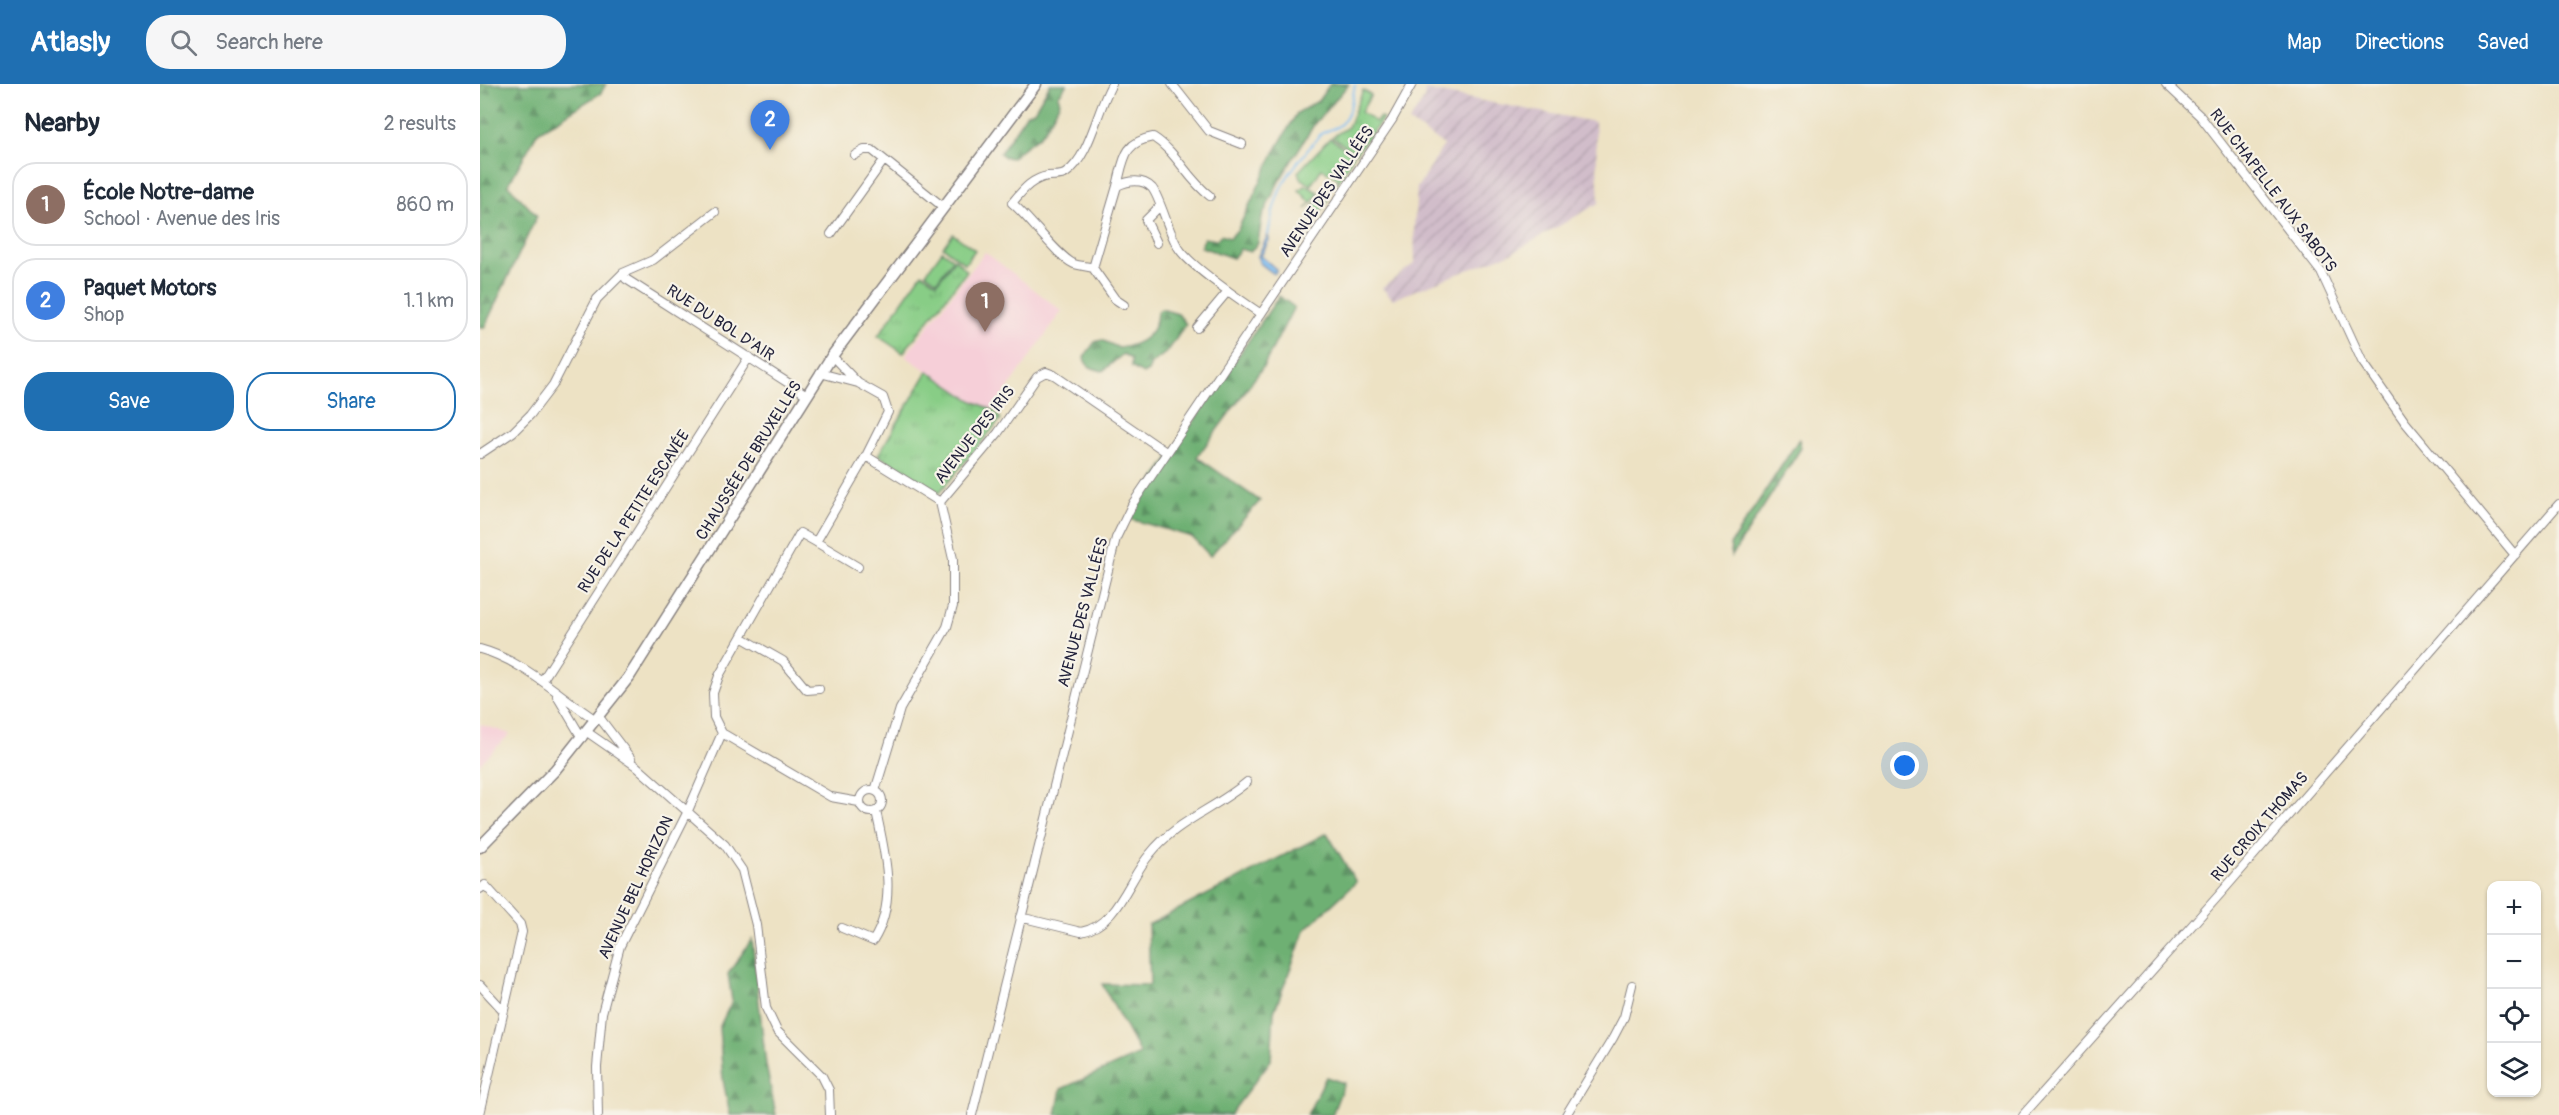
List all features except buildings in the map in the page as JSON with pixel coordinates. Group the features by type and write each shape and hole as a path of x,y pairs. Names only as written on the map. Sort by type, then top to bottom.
{"main road":[{"name":"CHAUSSÉE DE BRUXELLES","path":"480,848 527,801 584,735 635,668 820,373 942,206 1036,84"}],"street":[{"path":"1112,84 1078,162 1065,175 1046,177 1027,185 1012,203 1031,220 1058,252 1075,265 1093,268 1115,299 1124,305"},
{"path":"1172,84 1209,131 1242,144"},
{"name":"AVENUE DES VALLÉES","path":"972,1115 1116,538 1133,503 1166,452 1392,120 1412,84"},
{"name":"RUE CHAPELLE AUX SABOTS","path":"2166,84 2200,116 2321,272 2362,361 2405,422 2515,555"},
{"path":"1093,268 1128,149 1139,139 1153,137 1166,145 1199,188 1210,196"},
{"path":"855,155 864,150 872,150 942,206"},
{"path":"831,234 884,160"},
{"path":"1117,186 1130,181 1142,182 1152,188 1179,250 1228,291 1261,314"},
{"path":"1157,243 1146,220 1159,207"},
{"path":"480,454 513,432 553,386 597,298 623,273 653,260 715,212"},
{"name":"RUE DU BOL D'AIR","path":"623,273 626,279 807,394"},
{"path":"1197,328 1228,291"},
{"path":"816,543 866,456 888,412 883,398 858,383 832,356"},
{"name":"RUE DE LA PETITE ESCAVÉE","path":"542,681 749,357"},
{"name":"AVENUE DES IRIS","path":"875,791 900,709 947,627 953,606 953,560 940,502 998,433 1037,377 1046,372 1166,452"},
{"path":"820,373 858,383"},
{"path":"866,456 940,502"},
{"name":"RUE CROIX THOMAS","path":"2023,1115 2220,894 2559,504"},
{"path":"858,567 800,533 719,676 713,693 714,717 723,733 831,797 859,802"},
{"path":"741,637 783,661 807,690 819,688"},
{"path":"480,649 494,653 542,681 555,693 584,735"},
{"name":"AVENUE BEL HORIZON","path":"555,693 598,718 636,766 687,813 620,946 608,985 602,1013 597,1067 598,1115"},
{"path":"723,733 687,813 725,845 742,870 756,925 766,1008 777,1031 822,1076 829,1090 830,1115"},
{"name":"AVENUE BEL HORIZON","path":"584,735 636,766"},
{"path":"1020,917 1081,932 1091,930 1110,914 1161,840 1247,782"},
{"path":"842,928 873,941 881,930 890,878 876,811 882,800 875,791 864,792 859,802"},
{"path":"859,802 864,811 876,811"},
{"path":"480,889 485,885 520,924 522,932 480,1114"},
{"path":"480,985 503,1010"},
{"path":"1566,1115 1624,1017 1632,985"}],"shaded area":[{"path":"1425,90 1595,122 1599,203 1512,253 1393,299 1382,288 1415,263 1414,228 1417,188 1444,145 1409,122 1424,99"},
{"path":"985,252 1062,311 993,410 971,400 905,356"},
{"path":"480,724 510,734 480,764"}],"green space":[{"path":"480,84 606,84 601,93 538,132 508,185 537,216 484,328 480,327"},
{"path":"1050,84 1067,84 1058,96 1060,102 1047,126 1039,136 1012,158 1004,157 1000,153 1027,113 1034,111"},
{"path":"1330,84 1349,84 1315,123 1279,181 1262,217 1258,243 1250,252 1240,249 1233,258 1201,247 1204,238 1216,240 1221,235 1230,238 1238,229 1275,151 1297,113 1318,101"},
{"path":"1363,90 1371,95 1361,112 1376,122 1380,117 1383,119 1356,153 1332,137 1348,127"},
{"path":"1330,138 1354,155 1337,185 1338,179 1322,168 1311,185 1302,179 1298,172"},
{"path":"1306,185 1319,193 1311,203 1299,190"},
{"path":"1321,195 1329,200 1315,220 1312,217 1313,207"},
{"path":"953,234 975,250 965,264 943,247"},
{"path":"942,251 953,259 937,281 926,273"},
{"path":"955,259 967,271 903,353 878,336 922,273 937,283"},
{"path":"1279,296 1294,307 1263,367 1197,457 1260,501 1210,556 1192,537 1130,519 1149,487"},
{"path":"1161,309 1178,314 1186,324 1168,351 1151,364 1148,371 1143,374 1131,367 1131,359 1123,354 1103,371 1086,363 1084,357 1095,342 1102,340 1119,348 1146,338 1154,328 1157,313"},
{"path":"928,371 971,400 993,410 1001,419 939,493 878,455"},
{"path":"1799,439 1801,448 1732,556 1730,545"},
{"path":"1327,833 1356,882 1305,930 1274,1012 1271,1060 1230,1115 1056,1115 1061,1089 1140,1054 1102,984 1150,985 1148,925"},
{"path":"752,939 766,1065 776,1115 730,1115 723,1080 719,1028 732,1001 728,974"},
{"path":"1326,1077 1344,1083 1332,1115 1307,1115"}],"water":[{"path":"1268,235 1269,240 1261,256 1277,270 1274,274 1260,263 1258,256"}],"waterway":[{"path":"1268,235 1275,202 1285,180 1320,135 1337,127 1345,119 1355,85"}],"place":[{"name":"Paquet Motors","path":"770,150"},
{"name":"École Notre-dame","path":"985,332"}]}
